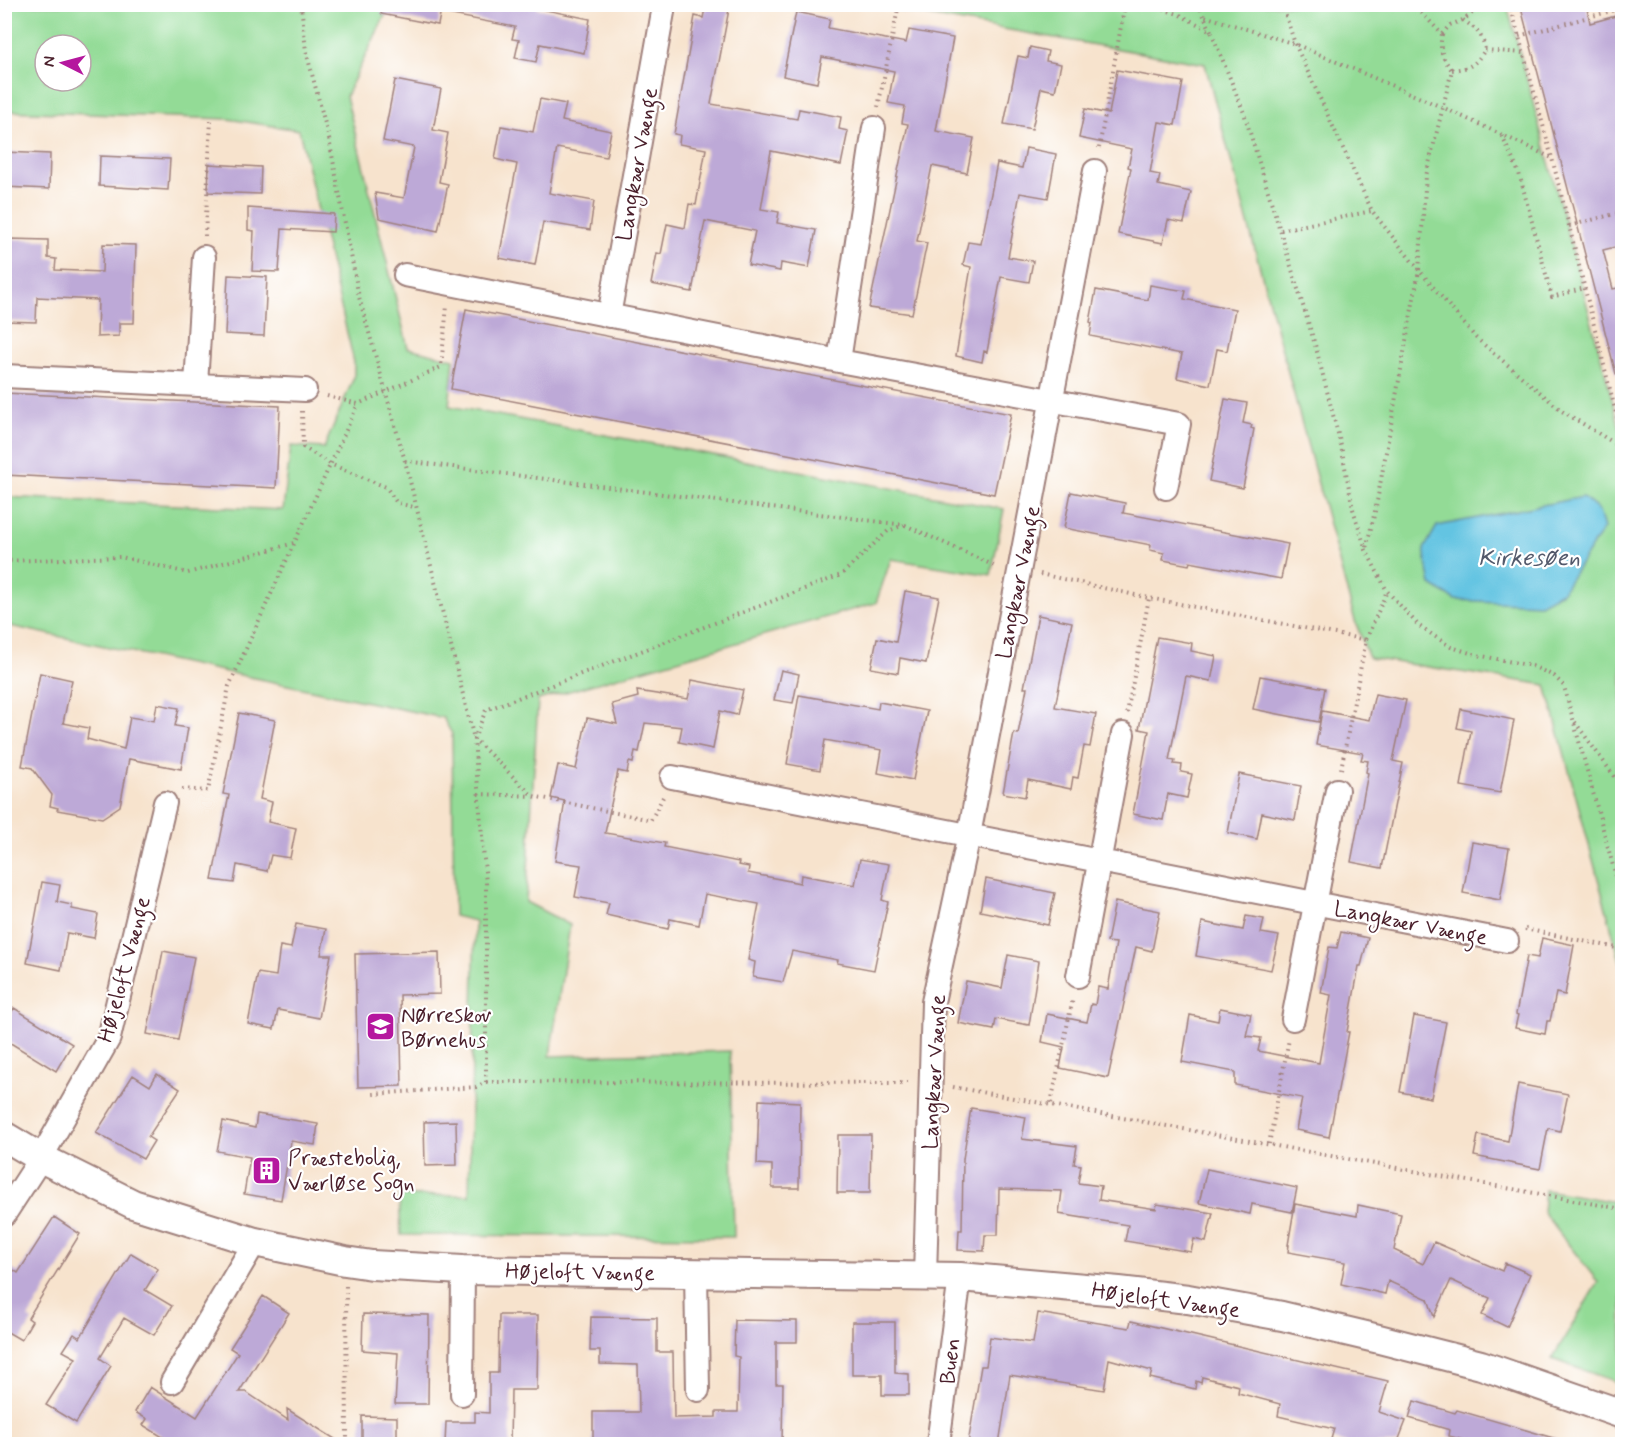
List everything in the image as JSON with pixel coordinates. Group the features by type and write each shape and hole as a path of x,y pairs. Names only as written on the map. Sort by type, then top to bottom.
{"street":[{"name":"Langkær Vænge","path":"609,316 663,12"},
{"path":"839,361 874,128"},
{"name":"Langkær Vænge","path":"925,1276 933,1002 969,835 1095,171"},
{"path":"196,384 204,257"},
{"path":"405,275 839,361 1179,424 1166,488"},
{"path":"4,376 305,390"},
{"path":"1078,976 1123,734"},
{"name":"Langkær Vænge","path":"672,777 1507,941"},
{"name":"Langkær Vænge","path":"1293,1019 1337,790"},
{"name":"Højeloft Vænge","path":"4,1215 41,1158 109,1038 165,803"},
{"name":"Højeloft Vænge","path":"4,1136 41,1158 133,1204 255,1242 345,1262 463,1270 960,1277 1188,1299 1282,1316 1481,1365 1623,1413"},
{"path":"172,1382 255,1242"},
{"path":"462,1394 463,1270"},
{"path":"696,1272 699,1390"},
{"name":"Buen","path":"938,1444 960,1277"}],"path":[{"path":"302,4 306,51 330,139 359,297 384,394 405,461 414,507 474,739 486,884 486,1082"},
{"path":"874,128 899,4"},
{"path":"1095,171 1125,4"},
{"path":"1146,4 1178,14 1211,31"},
{"path":"1198,4 1244,113 1281,230 1316,348 1341,446 1353,509 1365,550 1387,591 1419,626 1451,647 1477,655 1532,666 1554,676 1564,686 1623,899"},
{"path":"1282,4 1295,44 1372,211 1476,338 1562,411 1623,448"},
{"path":"1413,4 1442,34"},
{"path":"1452,70 1444,61 1440,49 1442,34 1450,25 1463,20 1484,4"},
{"path":"1510,4 1620,417 1623,437"},
{"path":"1519,36 1623,8"},
{"path":"1204,16 1295,44 1444,108 1552,158"},
{"path":"1452,70 1466,68 1477,63 1485,50 1484,39 1477,30 1463,20"},
{"path":"1485,50 1523,53"},
{"path":"1365,550 1376,507 1419,270 1426,176 1452,70"},
{"path":"204,257 211,120"},
{"path":"1501,135 1520,173 1552,297 1585,288"},
{"path":"1281,230 1372,211"},
{"path":"1569,226 1623,212"},
{"path":"414,507 397,502 386,487 330,464 303,447 302,416 305,390 358,404 441,367 450,285"},
{"path":"165,803 174,789 208,791 229,686 358,404"},
{"path":"405,461 904,525 997,567 1366,640"},
{"path":"474,739 486,710 842,575 888,531 904,525"},
{"path":"4,561 121,557 188,573 294,543"},
{"path":"1337,790 1366,640 1387,591"},
{"path":"1123,734 1149,598"},
{"path":"1574,720 1623,787"},
{"path":"474,739 533,796"},
{"path":"478,794 533,796 651,820 672,777"},
{"path":"1507,941 1525,929 1623,949"},
{"path":"1051,1103 1078,976"},
{"path":"1269,1144 1293,1019"},
{"path":"373,1094 476,1087 486,1082 930,1083 1051,1103 1623,1209"},
{"path":"345,1262 347,1444"},
{"path":"4,1437 17,1444"}],"green space":[{"path":"5,5 390,5 346,96 408,348 454,359 449,406 1004,509 991,575 891,559 876,603 538,700 526,902 570,925 550,1056 730,1051 734,1237 401,1235 399,1196 469,1195 475,921 454,916 452,734 443,718 5,625 5,497 283,510 291,446 324,448 354,377 354,362 299,130 228,119 5,111"},
{"path":"866,5 1507,5 1622,436 1622,968 1546,685 1369,658 1355,621 1205,64"},
{"path":"1545,1190 1621,1203 1622,1196 1622,1384 1552,1359 1598,1282 1543,1212"}],"water":[{"name":"Kirkesøen","path":"1583,497 1599,511 1604,528 1562,592 1540,604 1455,600 1431,585 1424,549 1437,526"}],"building":[{"path":"382,4 442,4 438,25 381,14"},
{"path":"448,4 537,4 536,8 590,19 584,53 540,44 536,62 515,58 519,40 512,39 515,27 447,14"},
{"path":"706,4 730,4 711,104 797,119 799,109 841,117 839,129 848,131 841,165 771,151 761,209 779,212 777,223 816,230 809,268 781,263 780,271 748,265 755,231 705,221 692,292 651,284 657,253 661,254 667,224 685,228 689,204 696,205 706,149 679,144 680,135 674,134 695,16 703,18"},
{"path":"1520,4 1586,4 1590,23 1623,14 1623,245 1603,250 1613,289 1623,287 1623,373 1616,374"},
{"path":"796,12 830,19 828,28 906,43 909,30 953,38 936,131 974,138 967,173 932,166 917,241 927,243 912,314 869,308 908,124 902,123 905,106 888,103 894,71 822,57 817,83 783,76"},
{"path":"1030,47 1048,51 1046,61 1061,64 1055,91 1041,88 1032,129 1004,124 1018,56 1028,58"},
{"path":"1117,70 1183,82 1175,125 1159,122 1150,173 1160,175 1158,185 1191,192 1184,223 1168,220 1163,243 1118,234 1131,168 1128,167 1132,149 1079,138 1085,109 1109,114"},
{"path":"395,80 441,89 433,130 448,133 439,182 448,184 438,231 379,218 375,193 404,198 414,147 383,141"},
{"path":"540,99 566,104 562,121 611,131 606,157 557,148 549,193 594,201 590,230 543,222 535,265 499,258 517,164 495,159 501,126 533,132"},
{"path":"1026,148 1056,154 1048,198 1020,193 1008,257 1033,261 1029,282 1001,277 987,352 984,351 982,362 956,356 971,267 963,265 968,242 981,244 997,163 1022,168"},
{"path":"4,152 50,154 49,189 4,187"},
{"path":"100,156 170,159 168,190 99,186"},
{"path":"209,164 261,167 260,194 208,192"},
{"path":"248,208 334,214 333,232 282,229 279,272 252,271 254,231 248,230"},
{"path":"9,239 48,240 48,258 56,259 55,270 102,272 103,244 136,245 134,323 119,323 119,336 97,337 98,300 37,297 36,322 4,321 5,256 9,256"},
{"path":"228,275 267,277 264,336 225,334"},
{"path":"1150,285 1186,291 1184,299 1235,309 1227,351 1217,349 1210,385 1177,378 1182,354 1090,336 1092,323 1090,322 1096,290 1148,300"},
{"path":"466,309 1011,414 994,494 451,389"},
{"path":"4,393 280,406 276,488 4,475"},
{"path":"1225,399 1247,403 1243,423 1252,425 1251,428 1254,429 1243,488 1209,481"},
{"path":"1071,492 1125,503 1123,513 1288,544 1281,579 1190,562 1189,565 1163,560 1164,553 1150,550 1151,545 1064,528"},
{"path":"905,591 939,597 926,663 900,658 898,673 871,668 877,638 896,642"},
{"path":"1038,615 1072,622 1055,707 1096,714 1090,747 1084,746 1078,778 1073,777 1071,789 1028,780 1025,797 1003,793 1014,733 1018,734"},
{"path":"1157,637 1192,643 1191,651 1216,656 1211,681 1186,676 1169,760 1175,761 1174,764 1182,765 1181,772 1192,774 1187,798 1168,794 1163,820 1133,814 1149,731 1139,729"},
{"path":"781,670 799,674 793,703 774,700"},
{"path":"40,673 72,680 63,723 89,728 87,739 124,749 130,717 154,721 157,704 179,708 175,726 188,728 181,769 129,759 120,806 102,818 57,810 58,808 50,806 52,795 32,768 22,766"},
{"path":"1260,676 1325,688 1319,722 1253,709"},
{"path":"692,680 743,690 737,715 720,711 713,749 679,742 682,727 645,723 639,752 635,751 633,763 629,762 627,773 618,771 605,833 665,843 664,847 739,862 738,865 749,867 748,873 800,883 801,875 855,885 860,859 889,864 882,900 888,902 874,970 792,951 783,982 753,977 755,962 748,960 759,904 705,894 699,925 670,919 668,929 606,915 609,903 575,897 581,865 555,861 565,801 551,798 558,765 576,769 587,718 617,724 612,704 638,697 637,691 688,699"},
{"path":"1375,694 1406,700 1393,761 1403,763 1382,868 1351,862 1368,773 1366,772 1368,761 1361,760 1363,753 1316,745 1322,711 1369,720"},
{"path":"799,695 878,709 879,702 927,711 913,780 878,773 882,750 825,740 820,770 787,764"},
{"path":"1461,709 1514,720 1500,793 1461,786 1471,731 1457,728"},
{"path":"239,713 275,720 260,799 272,802 268,822 296,828 290,858 271,855 267,871 237,865 234,883 212,880 229,795 223,794"},
{"path":"1239,774 1301,786 1295,820 1262,813 1257,839 1228,833"},
{"path":"1472,842 1509,848 1500,900 1463,893"},
{"path":"986,879 1055,893 1048,925 980,911"},
{"path":"42,882 60,885 57,902 72,905 72,909 98,914 94,938 67,933 61,970 27,963"},
{"path":"1115,902 1160,911 1152,951 1136,947 1108,1078 1060,1068 1064,1047 1042,1042 1047,1014 1087,1022 1091,1004 1095,1005 1098,987 1108,989 1116,943 1107,942"},
{"path":"1246,916 1264,919 1261,933 1279,936 1271,970 1196,956 1202,922 1243,930"},
{"path":"296,924 326,929 321,955 331,955 319,1018 278,1010 274,1029 248,1024 258,973 276,976 280,946 291,948"},
{"path":"1341,932 1368,938 1361,966 1359,966 1329,1137 1296,1130 1302,1098 1235,1085 1235,1072 1182,1062 1190,1015 1218,1021 1220,1008 1251,1014 1246,1036 1261,1038 1258,1051 1319,1063 1331,995 1321,993 1329,947 1337,948"},
{"path":"1542,938 1574,945 1565,995 1556,993 1545,1034 1515,1028 1527,956 1538,958"},
{"path":"163,951 194,957 178,1040 147,1034"},
{"path":"439,952 440,994 400,995 402,1086 358,1087 355,954"},
{"path":"1008,955 1039,961 1029,1025 996,1019 994,1030 958,1023 966,981 1002,988"},
{"path":"14,1008 72,1044 56,1071 4,1039 4,1024"},
{"path":"1414,1016 1446,1022 1431,1098 1400,1092"},
{"path":"157,1074 180,1089 148,1137 154,1141 143,1159 96,1133 133,1075 150,1086"},
{"path":"1518,1084 1568,1094 1560,1131 1548,1128 1540,1169 1474,1156 1478,1135 1508,1141"},
{"path":"759,1100 800,1102 799,1188 772,1188 772,1165 757,1164"},
{"path":"971,1108 1026,1117 1022,1139 1077,1146 1074,1164 1081,1165 1078,1183 1101,1186 1099,1200 1156,1209 1157,1204 1213,1213 1206,1242 1194,1239 1191,1252 1125,1241 1128,1225 1059,1214 1062,1191 999,1189 998,1235 985,1235 984,1251 958,1250 959,1230 962,1230 963,1159"},
{"name":"Præstebolig, Værløse Sogn","path":"257,1114 318,1124 315,1145 291,1141 281,1200 244,1194 250,1157 217,1151 223,1121 255,1128"},
{"path":"456,1121 457,1165 425,1166 424,1122"},
{"path":"838,1135 871,1135 870,1193 837,1193"},
{"path":"1207,1169 1297,1188 1292,1212 1252,1204 1250,1214 1199,1203"},
{"path":"1295,1204 1357,1216 1358,1205 1401,1214 1394,1250 1423,1264 1434,1242 1502,1271 1505,1263 1530,1274 1507,1327 1482,1315 1490,1298 1451,1280 1434,1317 1428,1299 1388,1281 1385,1294 1341,1284 1345,1262 1288,1252"},
{"path":"54,1217 80,1234 28,1318 32,1321 21,1340 4,1330 4,1264 18,1273"},
{"path":"131,1253 158,1269 145,1290 172,1306 154,1335 124,1318 100,1358 111,1366 76,1423 46,1405 76,1358 63,1351 74,1334 80,1338"},
{"path":"263,1296 289,1313 239,1392 246,1392 288,1420 287,1409 343,1444 174,1444 143,1425 147,1419 135,1412 150,1387 197,1417 238,1353 230,1348"},
{"path":"1038,1313 1129,1328 1131,1321 1388,1381 1379,1412 1406,1421 1397,1444 1349,1444 1331,1439 1334,1429 1278,1416 1280,1404 1238,1393 1239,1386 1202,1377 1201,1383 1196,1381 1195,1389 1150,1378 1152,1371 1109,1359 1104,1390 1010,1375 999,1444 968,1444 981,1366 986,1366 990,1337 1033,1343"},
{"path":"363,1314 429,1315 428,1404 395,1404 398,1353 362,1350"},
{"path":"499,1315 538,1315 537,1390 511,1390 510,1444 445,1444 446,1422 475,1422 475,1412 489,1413 489,1373 498,1373"},
{"path":"591,1317 657,1318 657,1352 673,1352 674,1418 716,1417 716,1412 738,1412 739,1357 734,1356 735,1320 797,1321 797,1342 776,1342 776,1384 783,1384 782,1444 593,1444 593,1412 639,1412 638,1365 600,1364 600,1351 590,1351"},
{"path":"852,1322 895,1322 895,1373 909,1374 909,1395 882,1395 882,1375 852,1375"},
{"path":"1414,1401 1455,1413 1457,1410 1557,1439 1557,1444 1479,1444 1449,1436 1450,1430 1409,1418"},
{"path":"362,1416 397,1417 397,1444 362,1444"}],"place":[{"name":"Nørreskov Børnehus","path":"380,1027"},
{"name":"Præstebolig, Værløse Sogn","path":"267,1170"}]}
